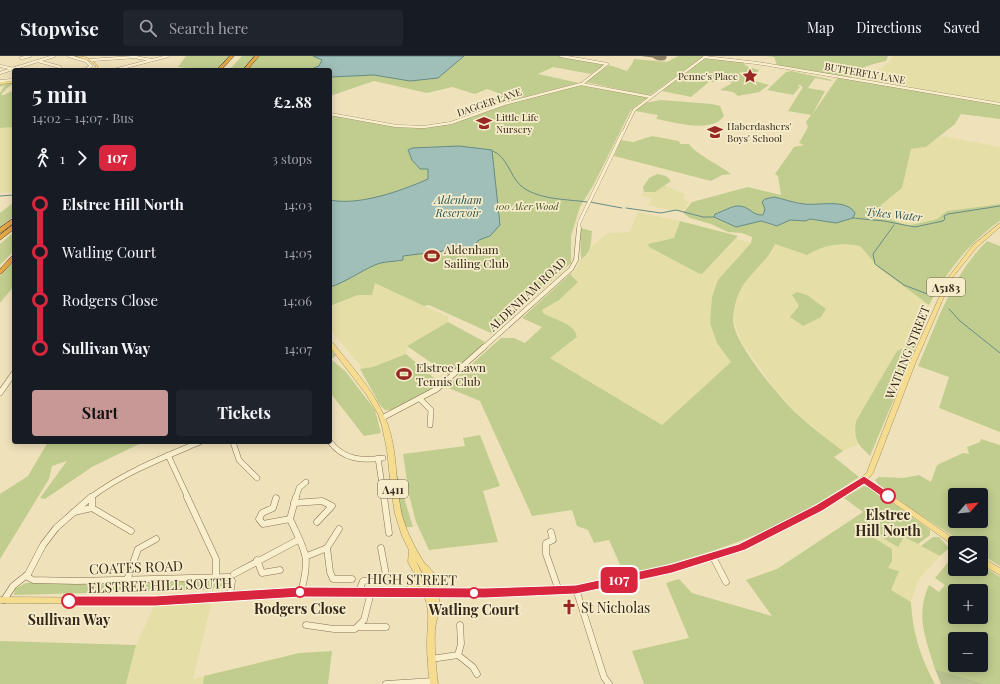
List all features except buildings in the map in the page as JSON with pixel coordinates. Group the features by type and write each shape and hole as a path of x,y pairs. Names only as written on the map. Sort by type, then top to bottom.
{"highway":[{"path":"221,68 232,56"},
{"path":"226,68 237,56"},
{"path":"247,68 257,56"},
{"path":"0,231 12,222"},
{"path":"0,238 12,228"},
{"path":"0,272 12,259"}],"main road":[{"path":"77,56 91,60 97,68"},
{"path":"0,82 12,81"},
{"name":"WATLING STREET","path":"864,479 870,473 880,451 912,364 950,278 975,246 1000,225"},
{"name":"A411","path":"332,346 362,383 375,402 382,418 388,436 396,506 402,528 412,552"},
{"path":"864,479 948,538"},
{"name":"A5183","path":"713,557 742,547 819,508 864,479"},
{"path":"412,552 446,593"},
{"path":"412,552 412,562 430,600 432,620 431,659 434,682"},
{"name":"HIGH STREET","path":"248,594 359,591 446,593 559,591 576,589 672,568 713,557"},
{"path":"988,564 1000,572"},
{"path":"422,565 435,593 436,603 432,620"},
{"path":"405,593 415,585 418,576"},
{"name":"ELSTREE HILL SOUTH","path":"2,600 140,601 248,594"}],"street":[{"path":"21,58 30,56"},
{"path":"15,68 52,56"},
{"path":"69,56 87,62 91,66 88,68"},
{"path":"126,68 137,66 151,60 168,56"},
{"path":"561,56 607,64 583,83"},
{"path":"91,60 132,57 151,60"},
{"name":"ALDENHAM ROAD","path":"382,418 437,389 571,269 576,260 579,223 634,110 705,57"},
{"name":"BUTTERFLY LANE","path":"705,57 757,63 1000,104"},
{"path":"37,61 60,66"},
{"path":"0,66 12,69"},
{"path":"0,73 12,69"},
{"name":"DAGGER LANE","path":"332,114 402,127 431,126 451,123 509,102 583,83 651,97"},
{"path":"0,393 12,376"},
{"path":"420,399 431,410 430,424"},
{"path":"2,600 13,586 26,576 43,545 56,528 72,512 92,496 124,476 195,444"},
{"path":"234,444 239,460 257,478"},
{"path":"332,444 338,452 346,456 363,460 381,458 389,533"},
{"path":"168,455 216,559 216,576"},
{"path":"301,592 306,570 307,556 298,540 290,519 299,488 306,482"},
{"path":"92,496 92,508"},
{"path":"276,498 273,508 262,513 259,519 263,524 290,519"},
{"path":"294,503 322,501 332,506 317,522"},
{"path":"72,512 92,508 131,532"},
{"path":"307,556 327,548 339,529"},
{"path":"551,532 553,540 546,543 545,552 557,579 559,591"},
{"path":"127,580 138,549 156,539"},
{"path":"234,574 257,560 298,540"},
{"path":"327,548 330,556 330,575 333,579 352,579"},
{"path":"359,591 363,581 383,579 386,575 381,548"},
{"path":"713,557 726,582"},
{"path":"257,560 262,573 280,570"},
{"name":"COATES ROAD","path":"26,576 33,580 127,580 216,576 229,577 232,585 230,595"},
{"path":"576,589 593,638 604,677 609,684"},
{"path":"358,628 369,606 371,592"},
{"path":"306,625 335,630 386,627"},
{"path":"458,655 461,644 460,626"},
{"path":"431,659 458,655 473,667 477,674"},
{"path":"386,684 434,682"}],"shaded area":[{"path":"892,56 1000,56 1000,103 850,78 855,72 872,75 890,61"},
{"path":"12,127 12,192 0,193 0,128"},
{"path":"942,136 1000,147 1000,204 947,211 937,219 907,226 889,218 881,205 902,188 910,149 926,147"},
{"path":"664,185 685,194 684,199 689,202 683,211 672,211 648,205 652,199 641,196 644,192 655,192"},
{"path":"638,212 680,221 674,238 648,244 649,247 698,273 702,274 737,239 751,243 735,261 717,343 731,362 662,425 550,358 577,338 576,333 570,326 551,318 543,313 542,310 576,278 570,274 577,268 581,259 587,256 591,247 608,233 630,232"},
{"path":"837,243 860,246 879,268 929,305 913,343 897,351 856,421 854,434 858,444 843,451 797,414 774,388 741,341 733,320 738,293 749,276 773,250 775,244 807,255 818,249"},
{"path":"375,282 448,317 448,322 407,346 406,354 373,367 363,369 332,331 332,306 337,305"},
{"path":"872,519 940,556 918,580 911,602 891,590 899,571 880,566 845,546"},
{"path":"212,601 193,679 204,676 203,684 126,684 136,645 154,606"}],"green space":[{"path":"186,56 229,56 218,68 178,67"},
{"path":"242,56 256,56 246,68 231,68"},
{"path":"259,56 558,56 604,65 591,74 553,67 538,74 579,83 502,103 491,99 504,95 487,89 475,94 452,87 427,93 374,81 332,95 332,68 249,68"},
{"path":"678,56 704,56 649,96 586,82 609,65 627,71 634,59 667,62"},
{"path":"766,56 888,56 886,61 857,71 850,78 777,65 774,57"},
{"path":"706,58 743,62 746,66 759,70 751,80 769,85 759,92 738,96 733,92 720,90 732,83 720,79 716,82 709,82 691,97 662,91"},
{"path":"791,71 832,80 815,78 808,88 825,91 812,115 838,77 1000,104 1000,119 961,114 955,124 926,147 911,149 902,188 881,205 888,218 907,226 937,219 947,211 1000,204 1000,221 968,248 943,281 929,305 879,268 860,246 845,244 832,245 807,255 775,244 767,257 747,280 739,293 733,317 735,330 749,356 780,396 814,429 843,451 834,457 859,477 786,521 739,542 625,576 609,540 594,543 588,530 577,526 572,510 532,516 480,401 446,387 501,338 514,338 525,343 542,327 522,318 570,274 578,282 559,300 542,310 543,313 572,328 577,337 550,358 662,425 731,362 717,343 710,323 712,297 718,280 751,243 752,237 742,233 728,232 711,224 690,218 683,213 692,202 748,187 781,195 778,176 775,174 794,147 804,145 799,143 808,127 806,122 811,115 788,111 803,87 801,87 801,85 798,86 800,87 793,95 767,90 786,72","holes":["774,197 803,204 836,204 836,223 810,219 805,221 790,220 774,226 761,221 736,227 714,217 715,214 737,206 742,206 756,214 763,215"]},
{"path":"12,83 1,95 12,91 12,127 0,128 0,93 5,85 0,87 0,85"},
{"name":"100 Aker Wood","path":"578,85 648,97 631,110 594,184 580,207 571,236 571,263 493,334 429,305 424,306 375,283 372,295 358,295 332,305 332,115 400,127 427,128 445,125 501,105"},
{"path":"661,100 720,106 724,116 718,121 702,126 656,119 658,115 635,111 645,103"},
{"path":"652,136 679,141 680,144 689,144 696,151 731,174 722,175 711,181 614,156 621,140 633,142"},
{"path":"657,174 666,176 671,181 655,192 644,192 643,187 649,178"},
{"path":"12,204 12,218 0,227 0,213"},
{"path":"680,221 738,236 702,274 698,273 649,247 648,244 674,238"},
{"path":"580,228 592,231 589,250 585,257 581,259"},
{"path":"12,234 12,253 0,265 0,244"},
{"path":"987,241 1000,246 1000,432 939,408 949,377 918,366 946,300 964,269"},
{"path":"12,263 12,288 0,303 0,276"},
{"path":"797,292 807,295 826,309 821,317 803,326 790,317 799,306 792,295"},
{"path":"448,322 485,342 449,375 407,346"},
{"path":"913,343 917,344 870,456 857,441 855,433 856,421 897,351"},
{"path":"332,351 336,356 332,358"},
{"name":"Elstree Lawn Tennis Club","path":"406,354 440,383 431,390 391,410 385,410 380,405 360,369 373,367"},
{"path":"332,360 346,372 375,410 381,433 364,436 332,395"},
{"path":"480,435 500,486 483,491 498,542 429,550 416,522 409,495 403,454 465,446 463,438"},
{"path":"981,439 1000,445 1000,566 988,558 988,536 953,536 911,509 878,484 875,480 879,477 903,478 919,475 931,482 937,465 963,453 969,454 967,447 980,442"},
{"path":"47,444 139,444 92,467 45,499 40,498 67,461 52,466 49,479 0,559 0,494 28,476"},
{"path":"396,471 413,527 404,527 397,499"},
{"path":"864,486 872,488 930,530 930,535 918,544 904,537 898,547 864,527 861,530 892,549 892,561 888,568 899,571 891,590 911,602 915,634 925,665 935,684 644,684 632,651 689,638 666,583 679,579 692,593 772,616 746,580 777,569 863,512 844,498"},
{"path":"933,537 939,537 948,547 948,549 940,556 921,546"},
{"path":"948,562 948,576 988,576 988,569 1000,577 1000,684 986,684 935,669 923,627 923,607 929,585 939,592 945,585 935,578"},
{"path":"226,579 228,589 14,595 15,589 26,583"},
{"path":"0,641 136,645 126,684 0,684"},
{"path":"332,651 328,684 203,684 204,676 299,653"},
{"path":"935,669 986,684 941,684"}],"water":[{"path":"313,56 464,56 438,78 410,81 374,75 332,77 332,68 314,68 319,66 322,60"},
{"name":"Aldenham Reservoir","path":"459,146 492,150 500,225 490,236 479,240 472,249 403,256 403,260 378,264 332,286 332,200 354,201 367,199 393,192 428,179 428,169 420,169 412,160 408,150 412,148"},
{"path":"774,197 804,204 839,204 851,208 855,213 853,218 836,223 810,219 805,221 790,220 777,226 761,221 736,227 714,217 715,214 737,206 742,206 756,214 763,215 765,209 762,202 765,199"}],"waterway":[{"path":"493,151 502,157 520,185 527,190 535,194 552,198 587,202"},
{"path":"0,196 12,195"},
{"path":"590,202 622,208"},
{"name":"Tykes Water","path":"853,218 884,221 915,227 943,221 945,219 944,216 948,214 1000,206"},
{"path":"626,208 661,213 676,210 703,217 714,217"},
{"path":"894,225 873,254 875,264 904,285 930,295"},
{"path":"949,309 960,321 1000,353"}],"taxiway":[{"path":"644,56 657,56"}],"bus line":[{"name":"107","path":"69,601 155,601 264,593 301,592 359,591 405,593 485,593 576,589 672,568 729,552 742,547 819,508 864,479 888,496"}],"place":[{"name":"Penne's Place","path":"750,76"},
{"name":"Little Life Nursery","path":"484,123"},
{"name":"Haberdashers' Boys' School","path":"715,132"},
{"name":"Aldenham Sailing Club","path":"432,256"},
{"name":"Elstree Lawn Tennis Club","path":"404,374"},
{"name":"Elstree Hill North","path":"888,496"},
{"name":"Rodgers Close","path":"300,592"},
{"name":"Watling Court","path":"474,593"},
{"name":"Sullivan Way","path":"69,601"},
{"name":"St Nicholas","path":"569,607"}]}
